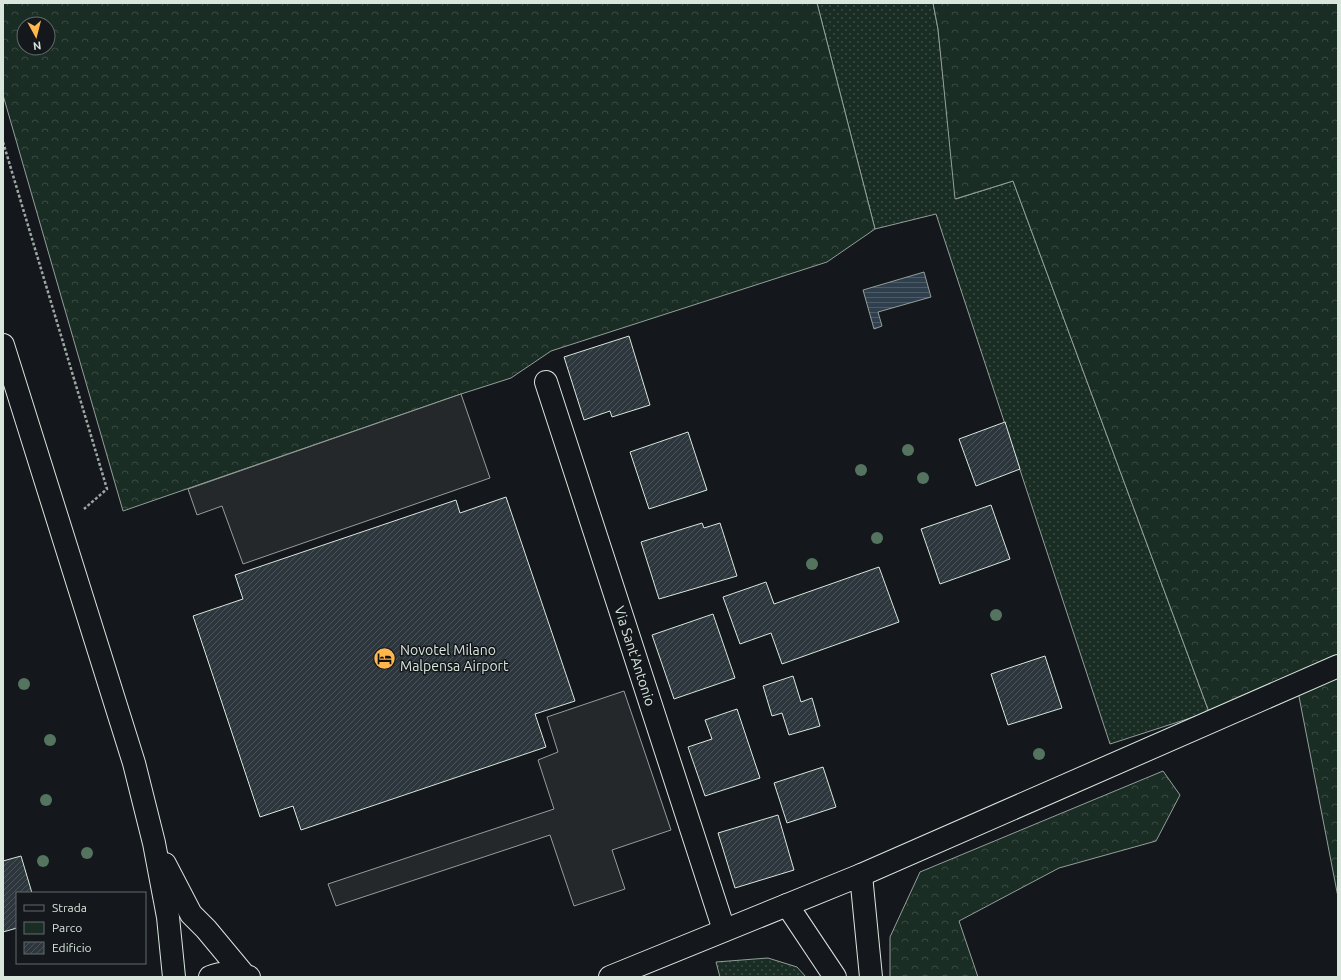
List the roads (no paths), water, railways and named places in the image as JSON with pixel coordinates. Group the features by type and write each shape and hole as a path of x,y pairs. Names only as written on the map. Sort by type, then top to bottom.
{"street":[{"path":"3,345 134,763 154,843 168,917 174,977"},
{"name":"Via Sant'Antonio","path":"546,382 724,930"},
{"path":"610,977 861,875 1338,666"},
{"path":"154,843 191,914 247,976"},
{"path":"861,875 871,977"},
{"path":"787,905 835,977"},
{"path":"210,977 231,974 247,976"}],"water":[{"path":"924,272 931,297 878,312 882,326 874,329 863,290"}],"place":[{"name":"Novotel Milano Malpensa Airport","path":"384,658"}]}
